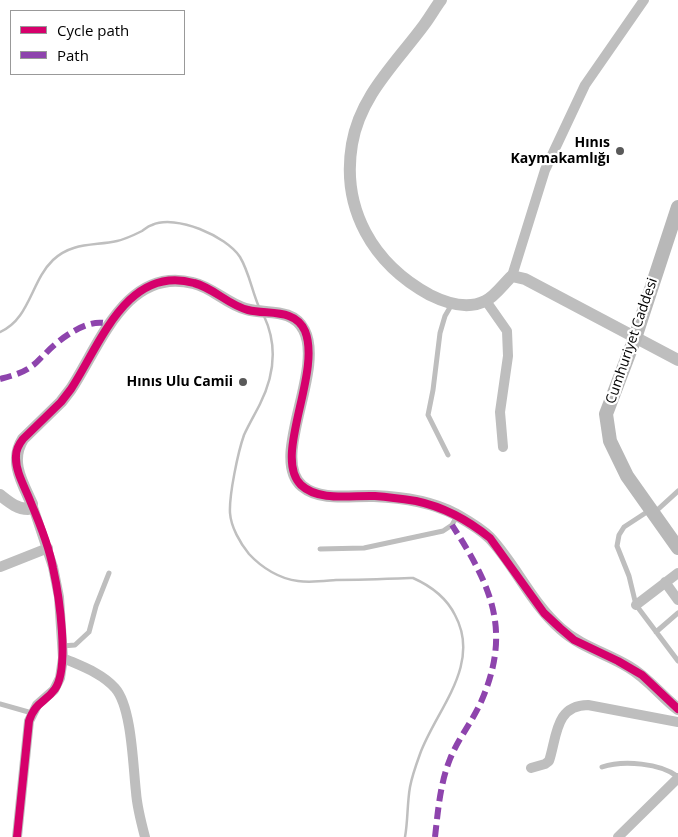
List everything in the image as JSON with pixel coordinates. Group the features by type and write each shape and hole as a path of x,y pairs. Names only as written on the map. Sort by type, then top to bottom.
{"main road":[{"name":"Cumhuriyet Caddesi","path":"678,207 635,338 606,414 610,441 627,476 678,548"}],"street":[{"path":"441,0 424,25 374,88 364,107 352,143 349,163 350,183 354,205 361,224 385,262 418,289 452,304 464,305 486,301 512,276 545,170 585,85 644,0"},
{"path":"512,276 525,279 678,360"},
{"path":"17,837 29,721 37,704 54,690 60,678 63,658 59,597 48,548 18,473 16,457 18,446 61,402 71,389 124,304 138,292 152,284 168,280 196,283 236,306 260,313 284,313 298,322 304,330 308,354 306,373 291,451 291,465 294,476 300,484 316,494 375,496 437,506 479,529 490,538 544,613 560,628 574,640 618,660 642,675 678,709"},
{"path":"486,301 507,331 508,356 500,412 502,447"},
{"path":"0,495 9,503 21,509 28,509 32,504"},
{"path":"0,567 48,548"},
{"path":"636,605 678,573"},
{"path":"665,582 678,600"},
{"path":"63,658 103,678 116,689 124,701 138,807 145,837"},
{"path":"531,768 546,764 549,760 561,720 567,712 577,705 588,705 678,722"},
{"path":"618,837 678,778"}],"lane":[{"path":"448,455 428,415 440,333 445,316 452,304"},
{"path":"678,491 652,511 624,527 618,538 617,546 629,576 636,605 678,661"},
{"path":"320,549 364,548 443,531 452,525 457,516"},
{"path":"62,646 75,645 89,632 96,606 109,573"},
{"path":"656,632 678,613"},
{"path":"0,704 32,712"},
{"path":"602,767 618,763 639,764 672,772 678,778"}],"waterway":[{"path":"0,332 18,318 40,278 53,260 60,254 76,247 124,239 151,225 162,222 174,222 200,229 233,249 243,263 259,307"},
{"path":"264,316 273,350 271,372 265,393 244,435 231,496 231,518 242,545 265,568 291,580 312,582 413,578 432,588 443,597 455,615 462,634 463,652 454,687 427,737 413,775 409,793 405,837"}],"marked path":[{"path":"0,379 17,374 36,363 59,341 76,330 94,323 110,325"},
{"path":"435,837 440,798 447,768 457,744 481,702 490,677 495,653 496,631 493,610 487,590 478,569 452,525"}],"cycle path":[{"path":"17,837 29,721 38,706 55,689 62,665 63,648 60,612 51,560 47,543 19,474 16,462 17,452 23,439 61,402 71,389 118,312 133,297 151,285 171,280 201,285 241,308 288,316 295,319 305,331 309,349 307,369 292,455 294,472 301,485 317,494 326,496 375,496 416,501 446,511 473,525 490,538 544,613 560,628 574,640 642,675 678,709"}],"place":[{"name":"Hınıs Kaymakamlığı","path":"620,151"},
{"name":"Hınıs Ulu Camii","path":"243,382"}]}
